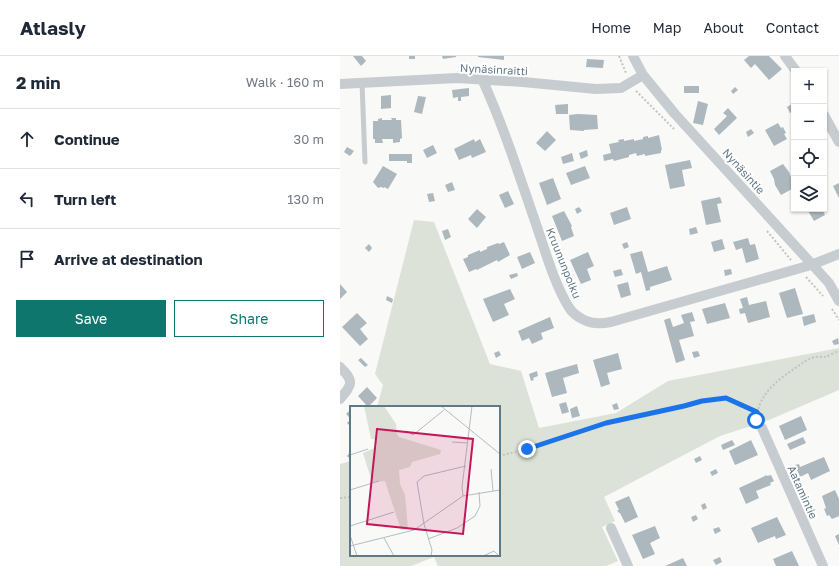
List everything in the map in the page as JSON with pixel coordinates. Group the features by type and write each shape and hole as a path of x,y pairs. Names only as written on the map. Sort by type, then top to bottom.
{"street":[{"name":"Nynäsintie","path":"633,56 643,75 675,114 829,283 839,301"},
{"path":"785,56 794,68"},
{"name":"Nynäsinraitti","path":"340,84 457,78 596,89 621,88 643,75"},
{"name":"Kruununpolku","path":"482,79 491,99 560,290 571,309 580,318 595,324 611,322 811,264 839,254"},
{"path":"827,120 839,142"},
{"path":"340,367 349,376 351,384 350,388 340,399"},
{"name":"Aatamintie","path":"762,428 823,566"},
{"path":"611,528 628,566"}],"lane":[{"path":"362,83 365,162"}],"path":[{"path":"762,428 756,420 757,412 770,388 778,380 803,363 813,358 826,356 839,350"},
{"path":"500,456 527,449 606,423 702,401 726,398 757,412"},
{"path":"340,498 350,497"}],"shaded area":[{"path":"414,220 434,222 490,364 521,371 539,428 616,413 668,381 839,348 839,390 769,420 720,436 604,497 615,521 602,527 618,561 606,566 438,566 434,557 411,566 340,566 340,464 350,461 350,556 500,556 500,406 377,406 383,385 375,374"}],"building":[{"path":"353,56 362,56 366,61 361,66"},
{"path":"409,56 415,56 415,59 409,59"},
{"path":"442,56 456,56 456,57 443,59"},
{"path":"504,56 504,60 478,57"},
{"path":"749,56 769,56 782,69 769,80 755,64 751,68 744,60"},
{"path":"587,59 604,60 603,68 586,67"},
{"path":"684,86 699,86 699,93 684,93"},
{"path":"735,87 738,90 733,94 731,91"},
{"path":"469,88 469,96 461,97 461,101 458,101 458,97 453,98 452,90"},
{"path":"391,95 391,108 381,109 381,96"},
{"path":"418,96 426,97 422,114 414,112"},
{"path":"698,101 708,104 703,125 693,123"},
{"path":"568,104 568,114 556,114 555,105"},
{"path":"791,105 791,112 790,113 787,107"},
{"path":"728,108 737,118 719,135 714,129 727,116 723,113"},
{"path":"569,115 597,115 598,129 584,131 570,130"},
{"path":"382,118 382,120 392,120 391,118 396,118 396,120 401,120 402,138 400,139 400,142 393,143 393,139 382,139 383,143 375,143 375,139 373,139 373,121 378,121 378,119"},
{"path":"778,123 781,128 783,127 786,133 784,134 787,139 774,146 765,130"},
{"path":"751,129 754,133 748,137 746,132"},
{"path":"547,131 556,140 545,151 536,143"},
{"path":"659,135 662,150 661,153 637,156 636,153 629,155 629,157 614,161 613,159 604,161 603,155 611,153 609,144 619,142 618,140 624,139 624,141 634,139 634,141 643,139 643,137 648,136 648,138"},
{"path":"474,139 475,142 480,139 486,152 472,158 471,155 459,160 454,149"},
{"path":"433,145 437,153 427,158 423,150"},
{"path":"347,147 354,151 350,156 344,152"},
{"path":"587,150 588,156 581,159 579,153"},
{"path":"572,153 574,161 563,164 561,157"},
{"path":"389,154 412,154 412,163 407,163 407,161 389,161"},
{"path":"690,160 692,168 682,170 685,186 670,189 665,165"},
{"path":"783,164 791,177 791,190 781,195 775,185 770,171"},
{"path":"383,166 397,174 388,189 384,187 378,188 373,182"},
{"path":"585,166 590,178 571,185 566,173"},
{"path":"553,178 561,199 547,205 539,183"},
{"path":"452,182 455,190 448,192 445,185"},
{"path":"839,183 839,198 833,186"},
{"path":"508,191 514,204 505,208 499,195"},
{"path":"433,193 435,201 429,202 427,194"},
{"path":"720,197 722,203 717,204 721,222 706,225 701,201"},
{"path":"579,207 582,211 577,214 575,209"},
{"path":"627,207 631,219 614,225 610,213"},
{"path":"477,209 486,217 477,228 468,219"},
{"path":"564,211 572,226 574,236 562,241 552,216"},
{"path":"809,212 824,212 825,215 814,221"},
{"path":"696,227 698,233 690,235 689,229"},
{"path":"448,229 451,237 445,240 442,231"},
{"path":"748,238 750,245 755,244 759,259 746,263 742,248 736,250 733,242"},
{"path":"722,239 725,249 714,252 711,242"},
{"path":"504,242 510,255 498,262 497,260 477,270 476,269 469,272 463,259 480,250 480,252 487,249 487,247"},
{"path":"627,242 629,247 624,249 622,244"},
{"path":"369,244 372,248 369,252 365,248"},
{"path":"642,251 648,272 667,266 672,280 650,287 650,290 646,291 641,272 636,274 630,254"},
{"path":"530,252 535,263 522,269 517,257"},
{"path":"588,252 594,266 587,269 591,280 581,284 570,260"},
{"path":"621,269 623,275 615,277 613,271"},
{"path":"731,269 732,274 725,276 724,270"},
{"path":"517,273 518,276 511,279 509,275"},
{"path":"628,282 631,295 621,298 617,285"},
{"path":"340,284 347,292 340,299"},
{"path":"795,288 803,314 787,318 779,293"},
{"path":"510,289 515,299 504,304 509,315 493,322 483,299"},
{"path":"387,296 393,299 392,303 386,300"},
{"path":"747,297 749,305 766,301 770,317 748,323 745,313 740,314 739,309 743,308 740,299"},
{"path":"725,303 730,318 707,324 702,309"},
{"path":"692,312 695,321 690,322 694,336 679,340 685,360 676,363 664,320 670,318 673,327 684,323 681,315"},
{"path":"357,313 367,323 360,329 368,339 360,346 342,327"},
{"path":"814,314 816,322 804,326 802,317"},
{"path":"550,317 554,328 541,333 543,339 532,344 529,338 522,341 518,331"},
{"path":"838,338 839,344 834,345 832,341"},
{"path":"499,351 501,355 496,358 494,353"},
{"path":"698,351 700,356 694,358 692,352"},
{"path":"618,353 622,369 607,373 610,384 601,387 593,360"},
{"path":"361,358 368,365 365,367 358,360"},
{"path":"577,364 579,373 563,378 567,393 552,397 545,373"},
{"path":"537,371 538,376 533,378 534,380 531,381 529,374"},
{"path":"367,387 377,398 367,406 358,396"},
{"path":"566,402 569,412 562,414 559,404"},
{"path":"617,403 619,409 614,410 612,405"},
{"path":"577,406 580,416 572,418 570,409"},
{"path":"350,410 350,418 346,414"},
{"path":"801,416 807,430 785,440 779,426"},
{"path":"803,437 806,443 790,450 787,444"},
{"path":"732,440 735,445 723,450 721,445"},
{"path":"751,440 758,455 735,465 729,451"},
{"path":"350,452 350,459 347,456"},
{"path":"700,456 702,460 696,463 694,459"},
{"path":"824,457 830,471 811,480 808,473 800,477 795,465 799,464 800,467"},
{"path":"716,469 718,473 712,476 710,472"},
{"path":"767,475 771,475 774,481 770,483 771,485 756,491 759,498 746,504 739,488"},
{"path":"835,490 839,499 839,516 832,519 829,515 827,516 824,509 826,508 822,496"},
{"path":"629,496 638,517 625,523 617,510 619,510 615,502"},
{"path":"705,503 707,508 703,510 701,505"},
{"path":"696,515 698,519 693,522 691,517"},
{"path":"777,517 786,535 776,539 775,536 758,543 751,528"},
{"path":"655,526 660,538 650,543 655,554 643,559 632,535"},
{"path":"719,527 721,531 715,534 713,529"},
{"path":"839,534 839,545 835,536"},
{"path":"792,551 799,566 776,566 773,559"},
{"path":"720,557 722,562 716,565 713,560"},
{"path":"683,558 687,566 665,566"}],"route":[{"path":"527,449 606,423 702,401 726,398 757,412 756,420"}]}
